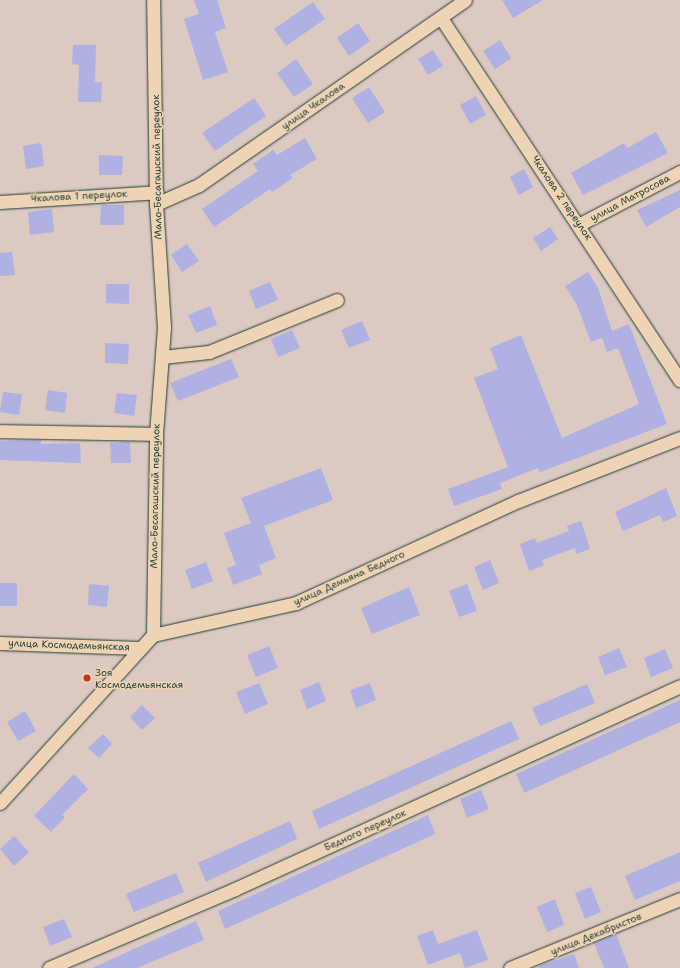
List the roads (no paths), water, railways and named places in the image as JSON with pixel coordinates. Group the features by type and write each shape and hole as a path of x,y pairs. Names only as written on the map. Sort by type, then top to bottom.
{"street":[{"name":"Мало-Бесагашский переулок","path":"153,0 156,198 164,327 156,434 153,635"},
{"name":"улица Чкалова","path":"156,198 199,185 465,0"},
{"name":"Чкалова 2 переулок","path":"441,18 580,224 680,380"},
{"name":"улица Матросова","path":"580,224 680,172"},
{"name":"Чкалова 1 переулок","path":"0,202 156,198"},
{"path":"162,357 209,352 337,300"},
{"path":"0,431 156,434"},
{"name":"улица Демьяна Бедного","path":"153,635 296,603 518,500 680,438"},
{"path":"0,802 139,648 153,635"},
{"name":"улица Космодемьянская","path":"0,643 139,648"},
{"name":"Бедного переулок","path":"48,968 242,886 680,686"},
{"name":"улица Декабристов","path":"510,968 680,899"}],"place":[{"name":"Зоя Космодемьянская","path":"87,678"}]}
